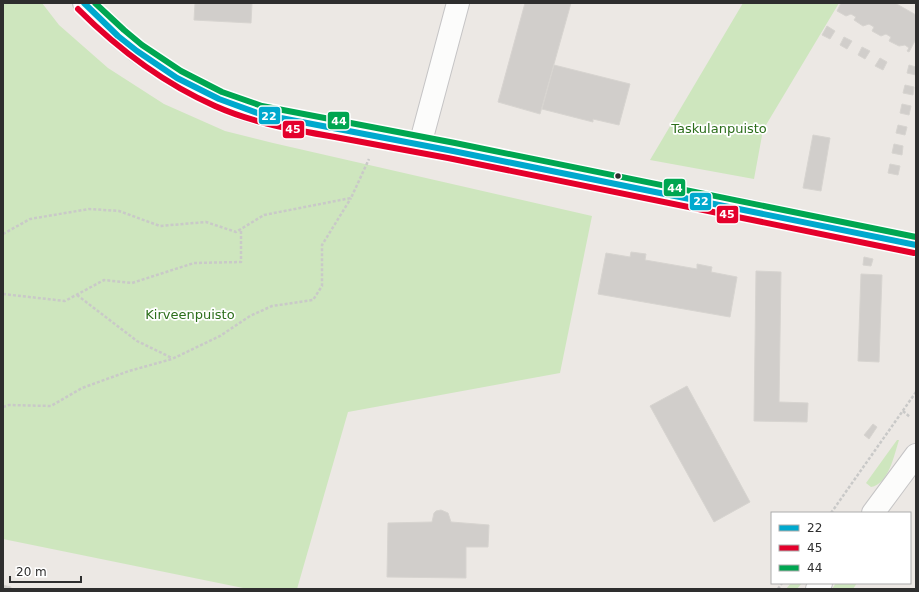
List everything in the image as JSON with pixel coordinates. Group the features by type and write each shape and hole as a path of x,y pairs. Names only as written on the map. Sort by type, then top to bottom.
{"street":[{"path":"84,3 117,35 150,59 183,81 242,109 280,118 420,144 916,244"},
{"path":"420,144 458,3"},
{"path":"874,512 916,455"}],"path":[{"path":"3,407 9,405 51,406 82,388 129,371 172,358 220,336 250,316 272,306 313,300 322,286 322,245 351,198 370,159"},
{"path":"3,234 30,219 89,209 119,212 160,226 206,222 236,232 264,215 351,198"},
{"path":"3,294 65,301 104,280 132,282 194,263 241,262 241,228"},
{"path":"76,295 137,341 172,358"},
{"path":"832,512 916,392"},
{"path":"903,411 910,417"}],"green space":[{"name":"Kirveenpuisto","path":"3,3 42,3 59,25 108,68 164,104 225,131 592,216 560,373 348,412 297,589 248,589 3,539"},
{"name":"Taskulanpuisto","path":"743,3 839,3 763,130 754,179 650,160"},
{"path":"897,440 899,440 890,468 877,485 871,487 866,483"},
{"path":"790,584 801,584 797,589 786,589"},
{"path":"835,584 856,584 853,589 832,589"}],"building":[{"path":"195,3 252,3 251,23 194,20"},
{"path":"525,3 571,3 540,114 498,102"},
{"path":"841,3 895,3 916,15 916,39 909,52 907,51 909,48 905,45 899,46 889,41 891,37 886,34 881,36 872,31 874,27 869,24 863,26 854,20 856,17 851,14 846,16 837,11"},
{"path":"827,26 835,31 830,39 822,35"},
{"path":"844,37 852,41 847,49 840,45"},
{"path":"862,47 870,51 865,59 858,55"},
{"path":"880,58 887,62 883,70 875,66"},
{"path":"554,65 630,84 619,125 593,119 593,122 542,109"},
{"path":"909,65 916,67 916,75 907,73"},
{"path":"905,85 914,87 913,95 903,93"},
{"path":"902,104 911,106 909,115 900,113"},
{"path":"898,125 907,127 905,135 896,133"},
{"path":"813,135 830,138 821,191 803,188"},
{"path":"894,144 903,146 902,155 892,153"},
{"path":"890,164 900,166 898,175 888,173"},
{"path":"631,252 646,254 645,260 697,269 697,264 712,267 711,272 737,277 730,317 598,294 606,253 630,257"},
{"path":"864,257 873,259 871,266 863,265"},
{"path":"756,271 781,272 779,402 808,403 807,422 754,421"},
{"path":"861,274 882,275 879,362 858,361"},
{"path":"687,386 750,502 714,522 650,406"},
{"path":"873,424 877,427 869,439 864,435"},
{"path":"441,510 448,513 451,522 489,525 488,547 466,547 466,578 387,577 388,523 432,522 434,513"},
{"path":"3,585 11,587 11,589 3,589"}],"transit line":[{"name":"22","path":"84,3 118,36 137,51 177,78 219,99 260,114 453,151 916,245"},
{"name":"44","path":"95,3 142,45 181,71 222,92 262,106 455,143 916,237"},
{"name":"45","path":"78,9 109,38 159,76 196,97 244,117 304,132 434,155 914,253"}]}
